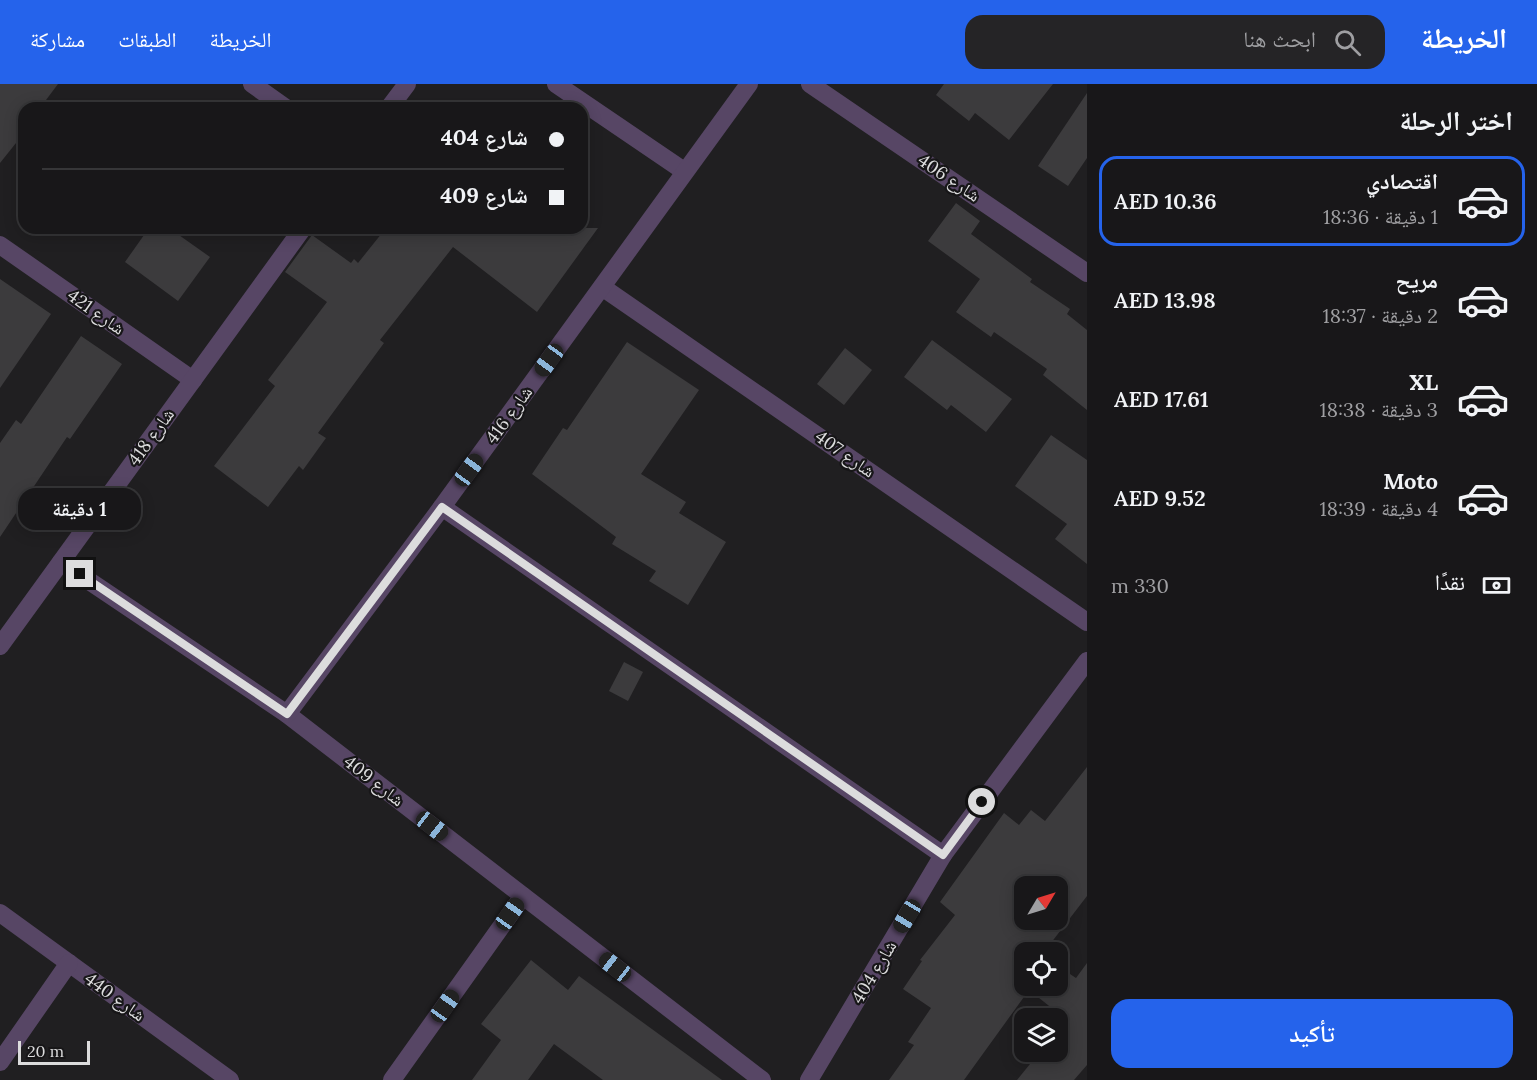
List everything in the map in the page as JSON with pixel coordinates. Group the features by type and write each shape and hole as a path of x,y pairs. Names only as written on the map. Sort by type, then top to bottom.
{"street":[{"path":"252,84 278,102"},
{"path":"393,102 406,84"},
{"path":"556,84 582,102"},
{"name":"شارع 416","path":"287,714 442,507 748,84"},
{"name":"شارع 406","path":"810,84 1087,273"},
{"path":"588,106 684,171"},
{"name":"شارع 418","path":"0,646 299,234"},
{"name":"شارع 421","path":"0,244 193,380"},
{"name":"شارع 407","path":"602,286 1087,622"},
{"path":"442,507 943,855"},
{"name":"شارع 409","path":"61,562 287,714 762,1080"},
{"name":"شارع 404","path":"809,1080 943,855 1087,661"},
{"path":"392,1080 523,896"},
{"name":"شارع 440","path":"0,913 230,1080"},
{"path":"0,1062 69,963"}],"building":[{"path":"0,84 58,84 44,102 18,102 18,140 0,163"},
{"path":"944,84 1053,84 1009,140 975,113 969,121 936,95"},
{"path":"1087,93 1087,158 1068,186 1038,166"},
{"path":"956,203 980,221 971,234 1032,279 1030,282 1070,309 1067,314 1087,330 1087,410 1043,375 1047,369 994,332 991,337 956,312 980,279 928,241"},
{"path":"588,228 598,228 537,312 453,247 380,340 384,343 318,433 326,438 303,470 299,466 268,507 214,466 275,386 268,380 327,302 285,272 312,235 351,263 354,259 358,263 381,234 588,234"},
{"path":"145,234 177,234 210,257 178,301 125,262"},
{"path":"0,279 51,314 0,388"},
{"path":"81,336 122,364 70,439 67,437 0,537 0,443 16,420 21,424"},
{"path":"932,340 1012,399 986,432 951,405 947,410 904,377"},
{"path":"627,342 699,390 641,474 686,502 679,513 726,542 688,605 649,581 656,571 612,544 616,537 532,474 563,428 567,430"},
{"path":"845,348 872,370 844,405 817,384"},
{"path":"1051,435 1087,460 1087,564 1055,539 1067,524 1015,486"},
{"path":"624,662 643,672 628,701 609,691"},
{"path":"1087,767 1087,896 1068,921 1068,876 1014,876 1014,930 1061,930 1052,942 1014,942 1014,996 1025,996 964,1080 889,1080 914,1045 908,1042 931,1008 903,989 922,961 920,960 955,915 940,902 1004,813 1019,825 1031,810 1045,821"},
{"path":"531,960 568,990 579,976 722,1080 603,1080 554,1044 528,1080 472,1080 501,1040 481,1024"},
{"path":"1087,963 1087,1065 1074,1080 1017,1080 1030,1064 1028,1062 1068,1062 1068,1008 1052,1008 1037,996 1068,996 1068,973 1076,978"}],"route":[{"path":"80,574 287,714 442,507 943,855 982,802"}]}
